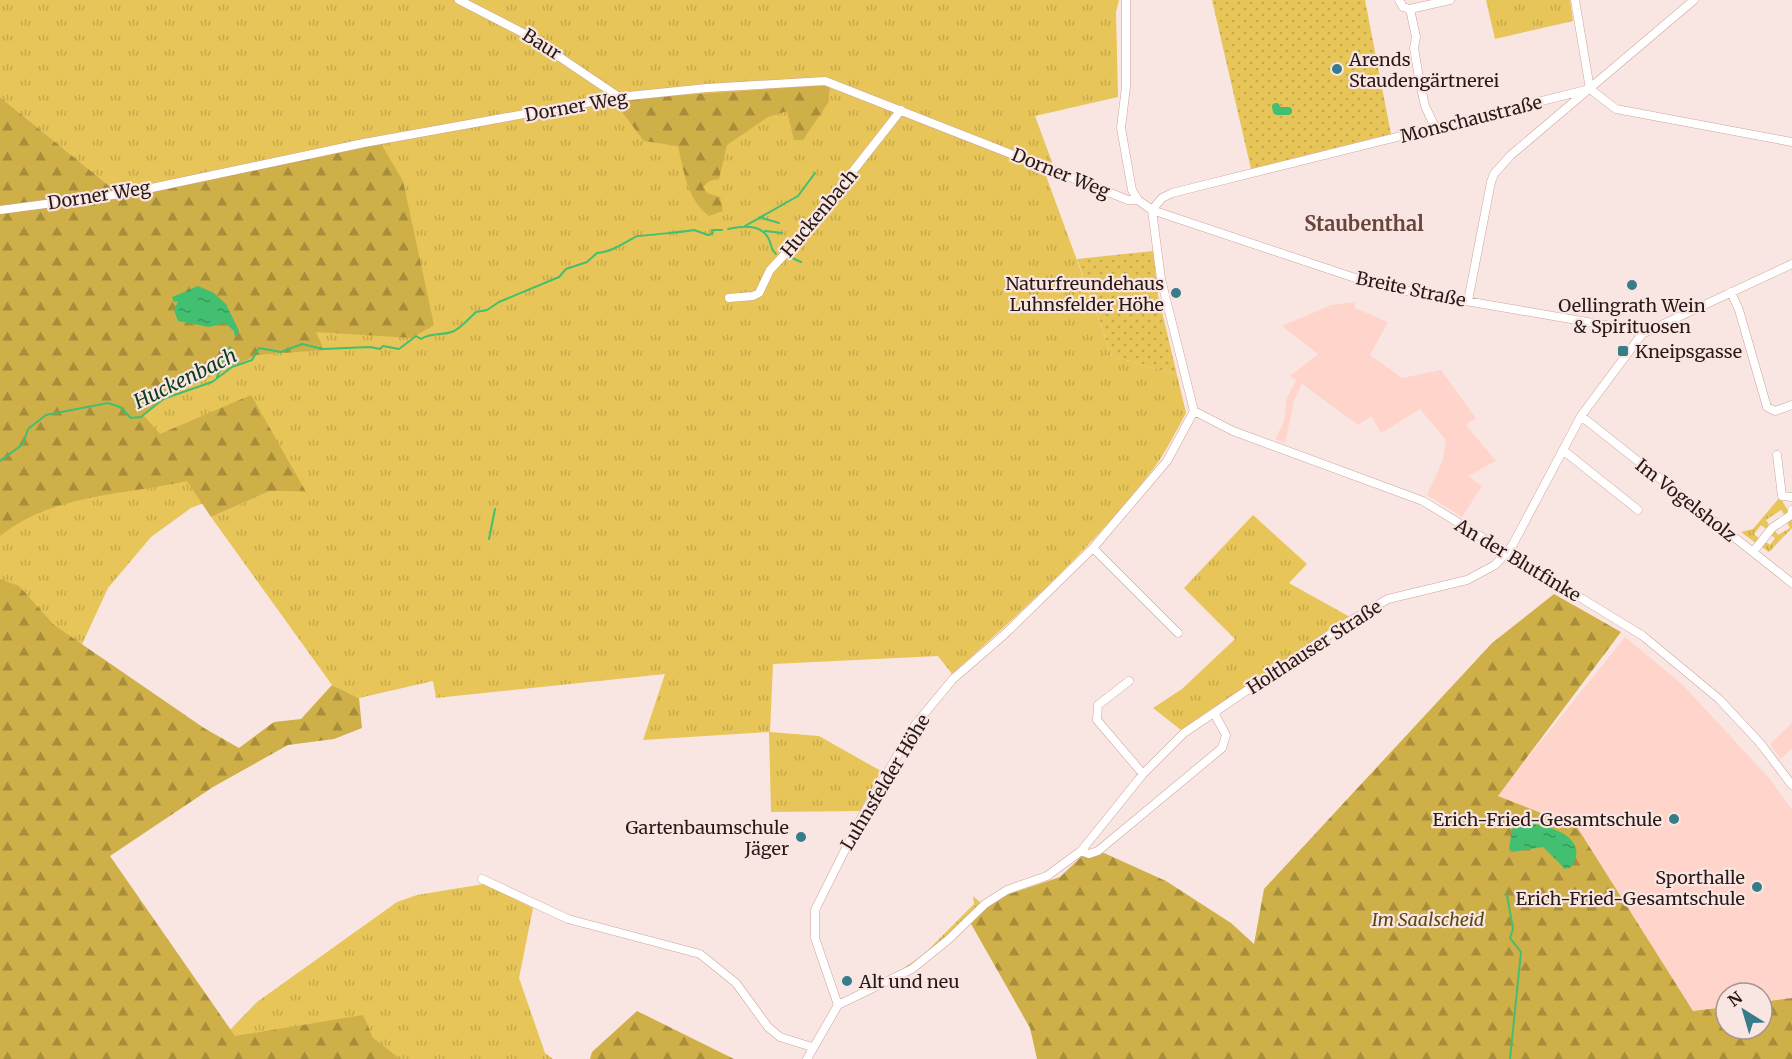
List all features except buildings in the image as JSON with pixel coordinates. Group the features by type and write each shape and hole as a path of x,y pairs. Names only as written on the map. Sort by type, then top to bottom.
{"street":[{"name":"Baur","path":"459,0 527,35 619,98"},
{"path":"1126,0 1126,87 1121,128 1132,190 1138,200"},
{"path":"1399,0 1403,7 1410,9 1450,0"},
{"path":"1575,0 1590,89 1616,109 1792,142"},
{"path":"1468,301 1494,174 1511,155 1694,0"},
{"path":"1410,9 1416,37 1414,48 1419,78 1425,106 1435,127"},
{"name":"Dorner Weg","path":"0,210 128,193 364,143 619,98 707,88 825,81 1128,200 1138,200"},
{"name":"Monschaustraße","path":"1152,210 1162,198 1172,193 1590,89"},
{"name":"Huckenbach","path":"729,298 753,296 759,293 770,270 802,236 901,110"},
{"name":"Breite Straße","path":"1138,200 1152,210 1379,286 1644,332"},
{"path":"1152,210 1161,279 1194,411"},
{"path":"1644,332 1792,264"},
{"path":"1731,292 1739,310 1767,407 1775,411 1792,405"},
{"name":"Holthauser Straße","path":"838,1005 912,969 949,939 985,903 1007,890 1047,876 1081,851 1143,774 1184,733 1348,622 1388,599 1467,580 1483,573 1508,553 1581,416 1644,332"},
{"name":"Luhnsfelder Höhe","path":"838,1005 816,938 815,910 881,782 915,725 953,679 1005,634 1093,548 1167,461 1194,411"},
{"name":"An der Blutfinke","path":"1194,411 1233,431 1423,501 1643,636 1719,699 1760,743 1792,785"},
{"name":"Im Vogelsholz","path":"1581,416 1792,583"},
{"path":"1564,451 1638,510"},
{"path":"1777,455 1782,496 1792,497"},
{"path":"1753,552 1772,528 1791,514 1792,510"},
{"path":"1093,548 1178,633"},
{"path":"1129,681 1098,705 1097,720 1143,774"},
{"name":"Holthauser Straße","path":"1081,851 1089,854 1098,851 1222,748 1226,735 1214,713"},
{"path":"482,879 568,919 700,954 736,983 768,1027 780,1037 812,1047"},
{"path":"807,1059 838,1005"}],"shaded area":[{"path":"1355,302 1355,308 1388,322 1370,355 1402,378 1441,370 1476,418 1466,425 1496,461 1468,476 1482,486 1462,517 1427,495 1443,460 1446,440 1420,409 1381,433 1371,416 1358,425 1302,384 1294,400 1285,443 1275,439 1284,422 1287,398 1296,380 1290,376 1318,354 1282,326 1331,305"},
{"name":"Erich-Fried-Gesamtschule","path":"1625,637 1683,685 1769,778 1792,810 1792,998 1774,1000 1774,981 1714,981 1714,1008 1693,1011 1577,827 1497,796"},
{"path":"1792,723 1792,748 1781,759 1770,744"}],"green space":[{"path":"0,0 1119,0 1116,12 1118,97 1035,116 1052,162 1045,173 1112,356 1177,375 1186,413 1158,462 1108,524 1032,601 952,674 938,656 773,664 770,732 819,736 881,771 860,811 771,812 769,732 643,740 665,674 436,698 433,681 359,698 332,685 211,517 270,491 305,492 301,484 227,494 191,508 151,537 108,588 72,666 0,748 0,418 119,194 0,97"},
{"path":"1212,0 1365,0 1391,134 1251,169"},
{"path":"1486,0 1570,0 1573,21 1495,39"},
{"path":"830,86 828,103 803,140 794,140 787,111 768,117 727,145 719,179 709,181 703,187 707,193 720,197 723,211 709,216 691,193 678,146 644,141 613,100"},
{"path":"0,97 119,194 380,142 403,181 434,325 412,338 316,332 324,350 257,355 173,394 143,415 160,434 251,395 306,492 270,491 211,517 187,481 65,504 20,522 0,536"},
{"path":"1153,251 1158,295 1177,375 1112,356 1077,259"},
{"path":"1780,497 1788,511 1791,511 1786,517 1781,510 1766,520 1771,528 1769,531 1761,525 1754,534 1761,540 1757,544 1741,532 1753,529"},
{"path":"1792,513 1792,528 1769,552 1759,545 1763,540 1770,545 1775,538 1768,533 1773,528 1778,535 1790,528 1785,519"},
{"path":"1253,515 1307,564 1289,583 1350,617 1181,730 1153,708 1182,689 1235,639 1184,588"},
{"path":"0,579 19,586 54,625 204,728 239,748 274,722 301,719 332,685 359,698 362,728 334,739 288,745 213,787 110,856 235,1036 363,1015 373,1038 400,1059 0,1059"},
{"name":"Im Saalscheid","path":"1554,594 1621,632 1498,796 1577,827 1693,1011 1714,1008 1714,1041 1774,1041 1774,1000 1792,998 1792,1059 1037,1059 1030,1028 970,922 977,912 1000,897 1060,877 1081,857 1104,853 1166,881 1231,923 1254,944 1264,889 1492,643"},
{"path":"484,884 533,908 519,978 545,1053 553,1059 0,1059 0,929 224,1036 257,1002 397,902 417,895"},
{"path":"973,896 981,903 931,952 905,969 924,954 974,904"},
{"path":"637,1011 734,1059 590,1059 592,1052"}],"water":[{"path":"198,286 214,293 226,304 239,331 235,338 234,331 225,323 209,327 178,321 174,310 178,301 174,302 172,297"},
{"path":"1522,823 1553,829 1571,839 1576,847 1576,856 1571,867 1565,869 1543,847 1512,852 1509,849 1512,829"}],"waterway":[{"path":"1276,107 1277,111 1288,111"},
{"path":"745,226 798,196 815,173"},
{"path":"762,218 779,223"},
{"name":"Huckenbach","path":"728,229 746,227 758,229 767,236 776,254"},
{"name":"Huckenbach","path":"0,461 23,444 28,429 46,415 108,403 120,407 131,418 141,417 163,399 212,382 232,367 252,360 259,348 281,352 302,344 323,349 370,347 380,349 383,346 399,349 416,336 421,339 454,331 476,312 487,310 499,302 559,277 566,269 587,262 597,253 622,245 637,236 694,230 708,235 712,234 712,230 722,230"},
{"path":"765,231 782,233"},
{"name":"Huckenbach","path":"790,257 801,262"},
{"path":"217,377 230,347"},
{"path":"489,539 495,509"},
{"path":"1507,895 1513,929 1510,938 1521,952 1510,1059"}],"place":[{"name":"Arends Staudengärtnerei","path":"1337,69"},
{"name":"Oellingrath Wein & Spirituosen","path":"1632,285"},
{"name":"Naturfreundehaus Luhnsfelder Höhe","path":"1176,293"},
{"name":"Kneipsgasse","path":"1623,351"},
{"name":"Erich-Fried-Gesamtschule","path":"1674,819"},
{"name":"Gartenbaumschule Jäger","path":"801,837"},
{"name":"Sporthalle Erich-Fried-Gesamtschule","path":"1757,887"},
{"name":"Alt und neu","path":"847,981"}],"district":[{"name":"Staubenthal","path":"1364,223"}]}
